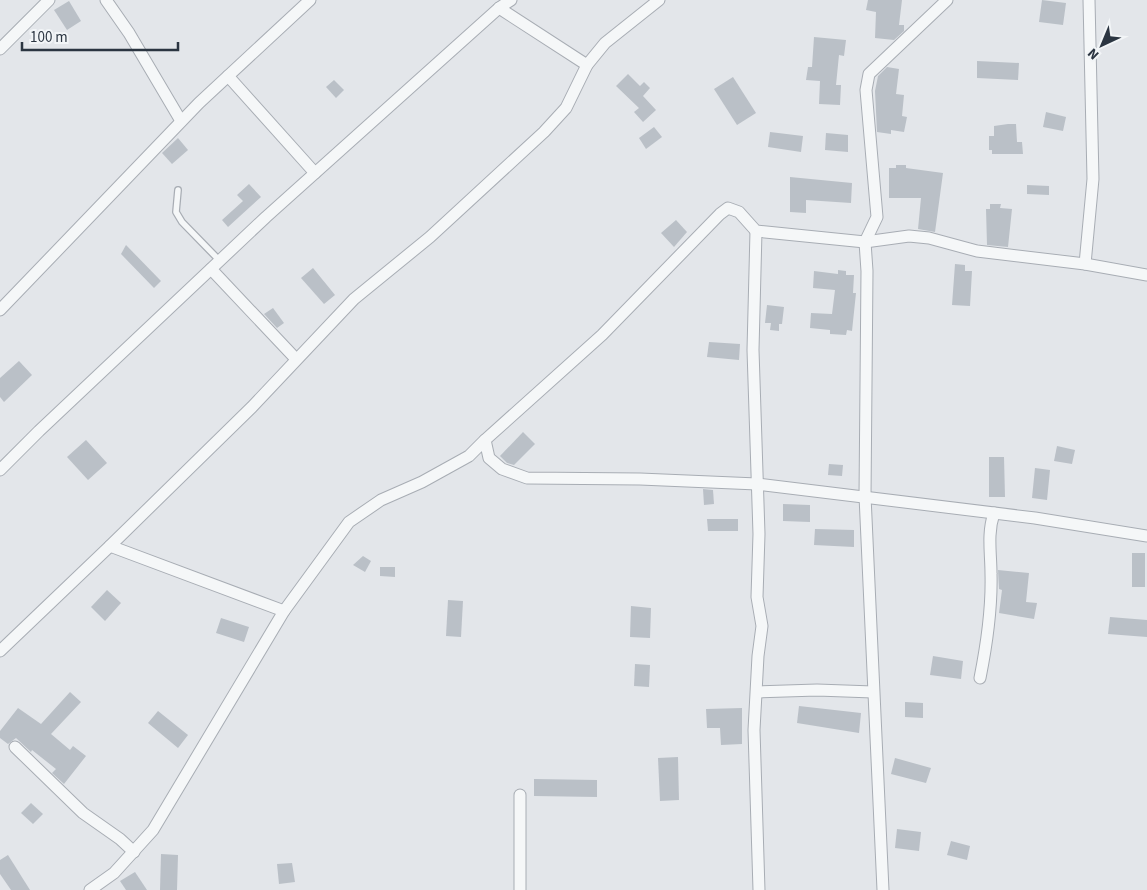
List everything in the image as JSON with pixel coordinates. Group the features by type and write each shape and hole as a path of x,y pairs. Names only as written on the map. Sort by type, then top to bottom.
{"street":[{"path":"0,49 49,0"},
{"path":"106,0 129,32 181,121"},
{"path":"0,310 181,121 310,0"},
{"path":"0,470 39,431 315,173 499,8 511,0"},
{"path":"0,650 110,546 296,360 354,299 430,237 544,132 566,108 587,65 605,43 659,0"},
{"path":"883,890 865,496 867,281 865,242 877,217 866,90 868,74 948,0"},
{"path":"1086,264 1093,179 1089,0"},
{"path":"499,8 587,65"},
{"path":"228,76 315,173"},
{"path":"90,890 114,873 153,830 284,611 351,519 381,500 422,482 470,456 485,440 602,335 728,208 739,212 756,231 865,242 909,236 929,238 977,251 1086,264 1147,275"},
{"path":"756,231 753,350 759,534 757,597 762,626 754,730 759,890"},
{"path":"211,269 296,360"},
{"path":"485,440 489,458 502,469 527,478 640,478 757,484 1035,518 1147,536"},
{"path":"980,678 988,640 991,573 989,528 994,514"},
{"path":"110,546 284,611"},
{"path":"757,692 817,690 873,692"},
{"path":"15,747 83,814 120,839 134,852"},
{"path":"520,795 520,890"}],"lane":[{"path":"178,190 176,212 182,222 220,261"}],"building":[{"path":"868,0 902,0 899,25 904,25 904,31 894,40 875,38 876,12 866,10"},
{"path":"1042,0 1066,3 1063,25 1039,22"},
{"path":"69,1 81,21 67,30 54,10"},
{"path":"814,37 846,40 844,56 839,55 836,85 841,85 840,105 819,104 820,81 806,80 808,67 812,67"},
{"path":"977,61 1019,63 1018,80 977,78"},
{"path":"887,67 899,69 896,94 904,95 902,116 907,117 904,132 891,130 891,134 877,132 875,91 878,76"},
{"path":"628,74 640,86 644,82 650,88 643,96 656,110 643,122 634,112 639,108 616,86"},
{"path":"733,77 756,113 737,125 714,89"},
{"path":"334,80 344,90 336,98 326,87"},
{"path":"1046,112 1066,117 1063,131 1043,127"},
{"path":"1016,124 1017,142 1022,142 1023,154 992,154 992,150 989,150 989,136 994,136 994,126"},
{"path":"654,127 662,137 646,149 639,138"},
{"path":"770,132 803,136 801,152 768,147"},
{"path":"826,133 848,135 848,152 825,150"},
{"path":"178,138 188,150 172,164 162,153"},
{"path":"896,165 906,165 906,168 943,173 935,232 918,229 921,198 889,198 889,168 896,168"},
{"path":"790,177 852,183 851,203 806,200 806,213 790,212"},
{"path":"249,184 261,197 228,227 222,220 243,201 237,195"},
{"path":"1027,185 1049,186 1049,195 1027,194"},
{"path":"990,204 1001,204 1000,208 1012,209 1008,247 987,245 986,209 990,209"},
{"path":"676,220 687,232 674,247 661,233"},
{"path":"126,245 161,281 154,288 121,254"},
{"path":"955,264 965,265 965,271 972,271 970,306 952,305"},
{"path":"313,268 335,295 324,304 301,278"},
{"path":"838,270 846,271 846,275 854,275 853,293 856,293 852,331 847,330 846,335 830,334 830,330 810,328 811,313 832,314 835,290 813,288 814,271 838,274"},
{"path":"767,305 784,307 782,324 779,324 779,331 770,330 771,323 765,323"},
{"path":"273,308 284,323 277,328 264,314"},
{"path":"709,342 740,344 739,360 707,357"},
{"path":"19,361 32,375 4,402 0,397 0,378"},
{"path":"523,432 535,444 514,465 507,463 500,456"},
{"path":"86,440 107,463 88,480 67,457"},
{"path":"1057,446 1075,450 1072,464 1054,461"},
{"path":"989,457 1004,457 1005,497 989,497"},
{"path":"829,464 843,465 842,476 828,475"},
{"path":"1035,468 1050,470 1047,500 1032,498"},
{"path":"703,489 713,490 714,504 704,505"},
{"path":"783,504 810,505 810,522 783,521"},
{"path":"707,519 738,519 738,531 708,531"},
{"path":"815,529 854,530 854,547 814,545"},
{"path":"1132,553 1145,553 1145,587 1132,587"},
{"path":"363,556 371,561 365,572 353,565"},
{"path":"380,567 395,567 395,577 380,576"},
{"path":"998,570 1029,573 1026,602 1037,603 1034,619 999,613 1002,590 999,589"},
{"path":"107,590 121,603 105,621 91,607"},
{"path":"448,600 463,601 461,637 446,636"},
{"path":"631,606 651,608 650,638 630,637"},
{"path":"1110,617 1147,620 1147,637 1108,634"},
{"path":"221,618 249,627 244,642 216,633"},
{"path":"933,656 963,661 961,679 930,675"},
{"path":"635,664 650,665 649,687 634,686"},
{"path":"70,692 81,702 51,734 70,750 73,746 86,756 64,784 52,773 56,769 32,750 31,752 16,738 8,744 0,738 0,731 18,708 41,724"},
{"path":"905,702 923,703 923,718 905,717"},
{"path":"799,706 861,713 859,733 797,723"},
{"path":"742,708 742,744 721,745 720,728 707,728 706,709"},
{"path":"158,711 188,735 178,748 148,723"},
{"path":"678,757 679,800 660,801 658,758"},
{"path":"895,758 931,768 926,783 891,774"},
{"path":"534,779 597,780 597,797 534,796"},
{"path":"31,803 43,814 33,824 21,813"},
{"path":"897,829 921,832 919,851 895,848"},
{"path":"951,841 970,846 967,860 947,855"},
{"path":"161,854 178,855 177,890 160,890"},
{"path":"8,855 30,890 11,890 0,874 0,860"},
{"path":"292,863 295,882 279,884 277,864"},
{"path":"135,872 147,890 126,890 120,881"}]}
